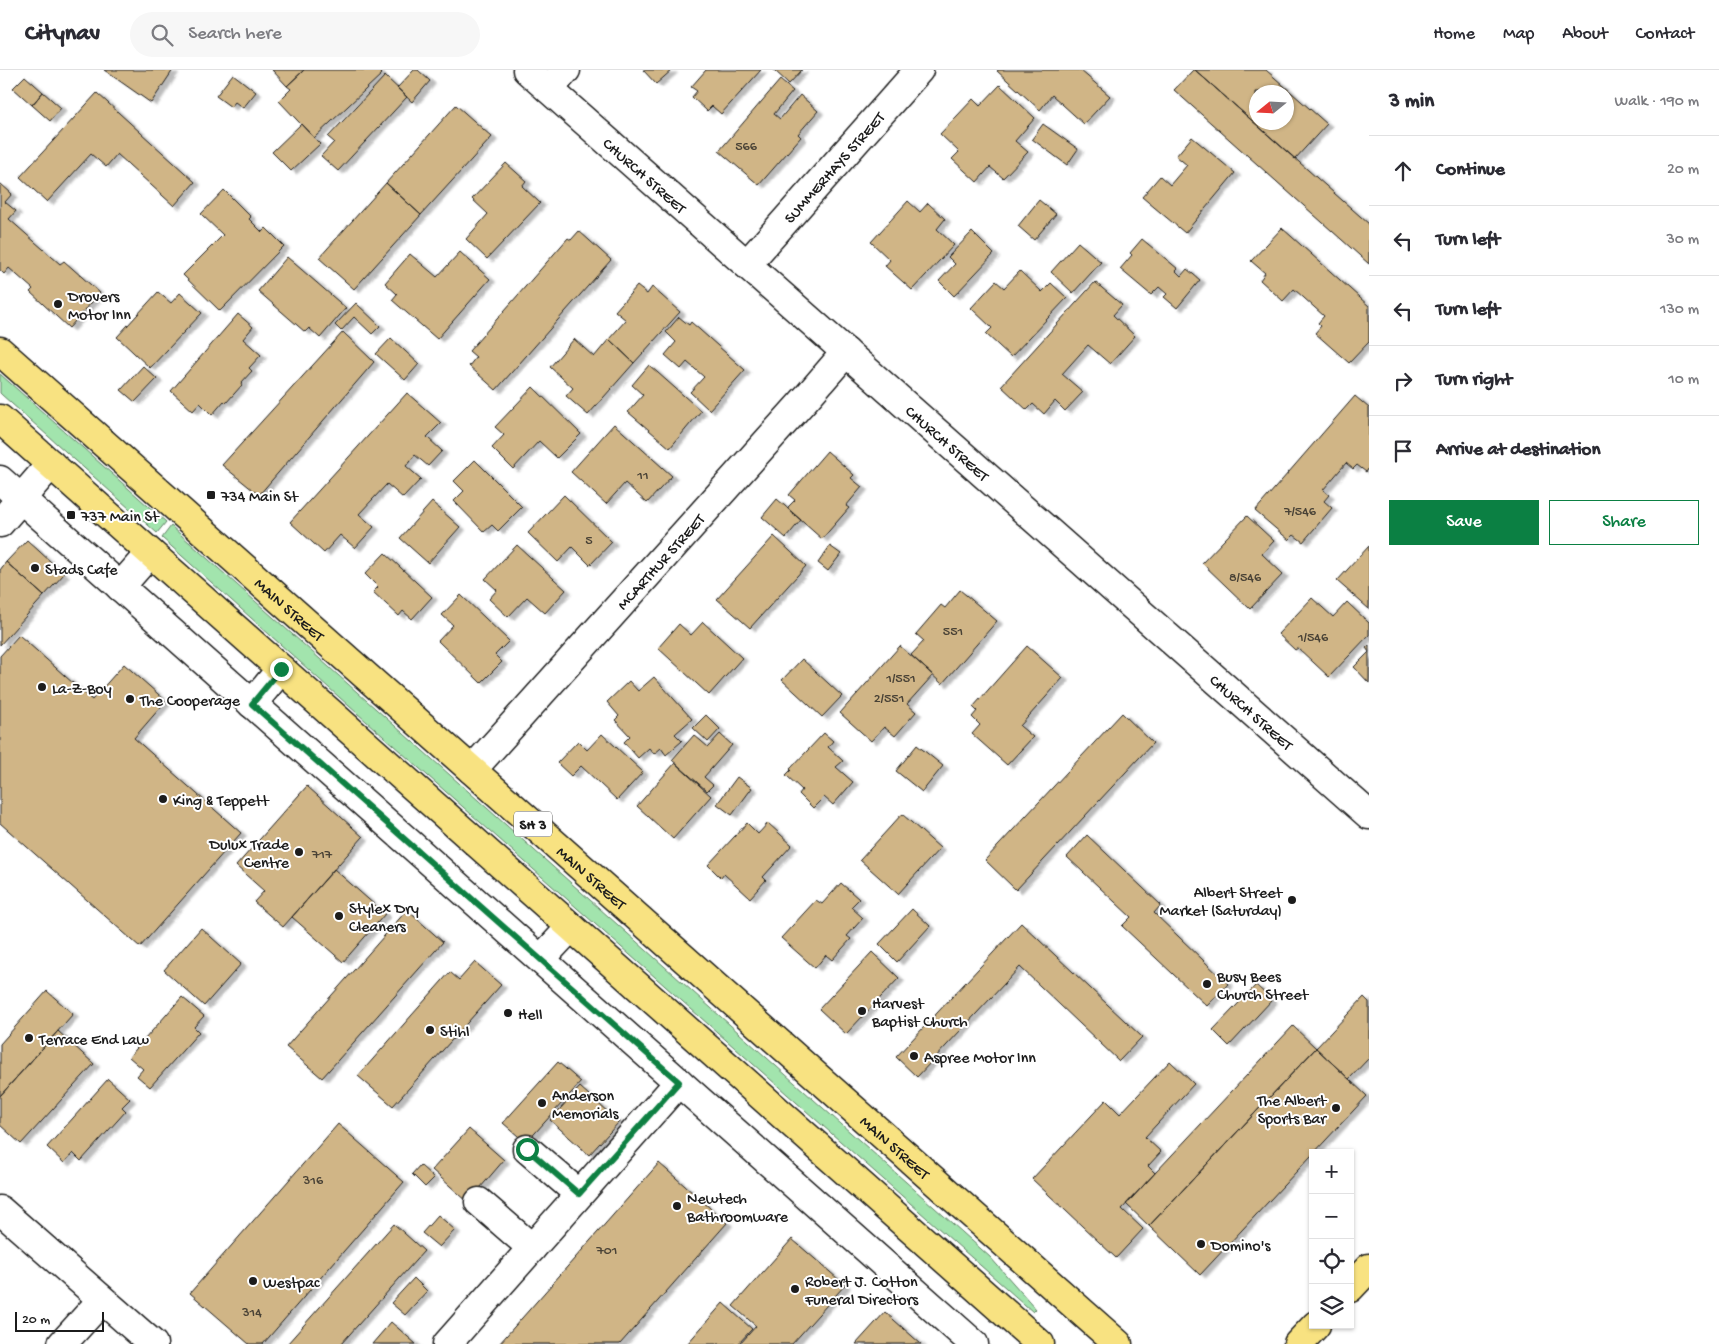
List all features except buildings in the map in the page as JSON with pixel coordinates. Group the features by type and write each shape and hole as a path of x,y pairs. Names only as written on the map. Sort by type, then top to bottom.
{"main road":[{"name":"MAIN STREET","path":"0,351 1118,1344"},
{"path":"0,419 1040,1344"},
{"path":"1354,1284 1369,1268"},
{"path":"1298,1344 1312,1329"}],"street":[{"name":"CHURCH STREET","path":"527,70 557,80 747,264 1369,815"},
{"name":"SUMMERHAYS STREET","path":"747,264 919,70"},
{"name":"MCARTHUR STREET","path":"472,770 846,352"},
{"path":"0,523 51,464"},
{"path":"0,480 974,1344"},
{"path":"120,586 150,553"},
{"path":"252,704 281,669"},
{"path":"541,959 571,927"},
{"path":"447,1344 679,1082"},
{"path":"527,1149 579,1194"},
{"path":"479,1202 532,1248"},
{"path":"0,1210 152,1344"},
{"path":"62,1344 102,1300"}],"green space":[{"path":"0,374 166,522 157,533 0,393"},
{"path":"171,526 990,1257 1036,1309 1033,1312 162,538"}],"place":[{"name":"Drovers Motor Inn","path":"58,304"},
{"name":"734 Main St","path":"211,495"},
{"name":"737 Main St","path":"71,515"},
{"name":"Stads Cafe","path":"35,568"},
{"name":"La-Z-Boy","path":"42,687"},
{"name":"The Cooperage","path":"130,699"},
{"name":"King & Teppett","path":"163,799"},
{"name":"Dulux Trade Centre","path":"299,852"},
{"name":"Albert Street Market (Saturday)","path":"1292,900"},
{"name":"Stylex Dry Cleaners","path":"339,916"},
{"name":"Busy Bees Church Street","path":"1207,984"},
{"name":"Harvest Baptist Church","path":"862,1011"},
{"name":"Hell","path":"508,1013"},
{"name":"Stihl","path":"430,1030"},
{"name":"Terrace End Law","path":"29,1038"},
{"name":"Aspree Motor Inn","path":"914,1056"},
{"name":"Anderson Memorials","path":"542,1103"},
{"name":"The Albert Sports Bar","path":"1336,1108"},
{"name":"Newtech Bathroomware","path":"677,1206"},
{"name":"Domino's","path":"1201,1244"},
{"name":"Westpac","path":"253,1281"},
{"name":"Robert J. Cotton Funeral Directors","path":"795,1289"}],"route":[{"path":"281,669 252,704 679,1082 579,1194 527,1149"}]}
